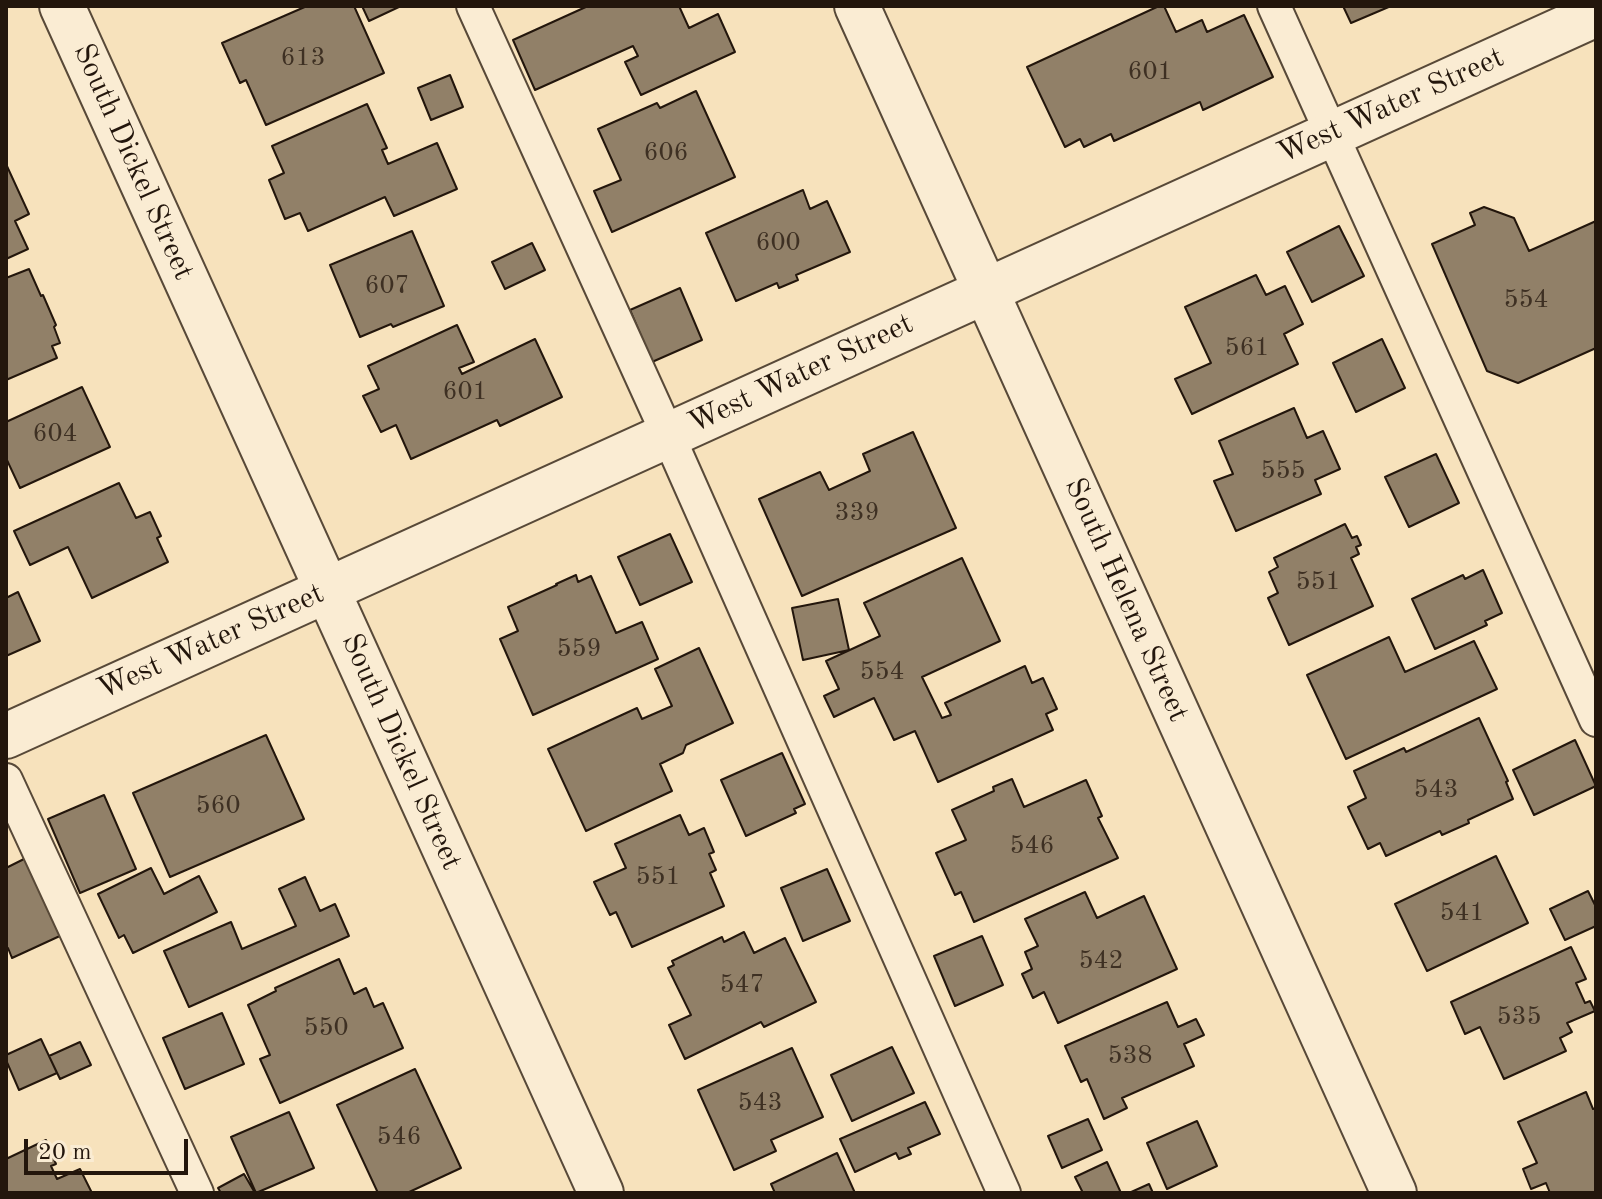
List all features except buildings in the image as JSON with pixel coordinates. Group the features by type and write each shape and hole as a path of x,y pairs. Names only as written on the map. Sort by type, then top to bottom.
{"street":[{"name":"South Dickel Street","path":"62,6 601,1193"},
{"name":"South Helena Street","path":"857,6 1394,1193"},
{"name":"West Water Street","path":"6,736 1596,14"}],"lane":[{"path":"473,6 668,435 1004,1193"},
{"path":"1274,6 1596,720"},
{"path":"6,780 197,1193"}]}
